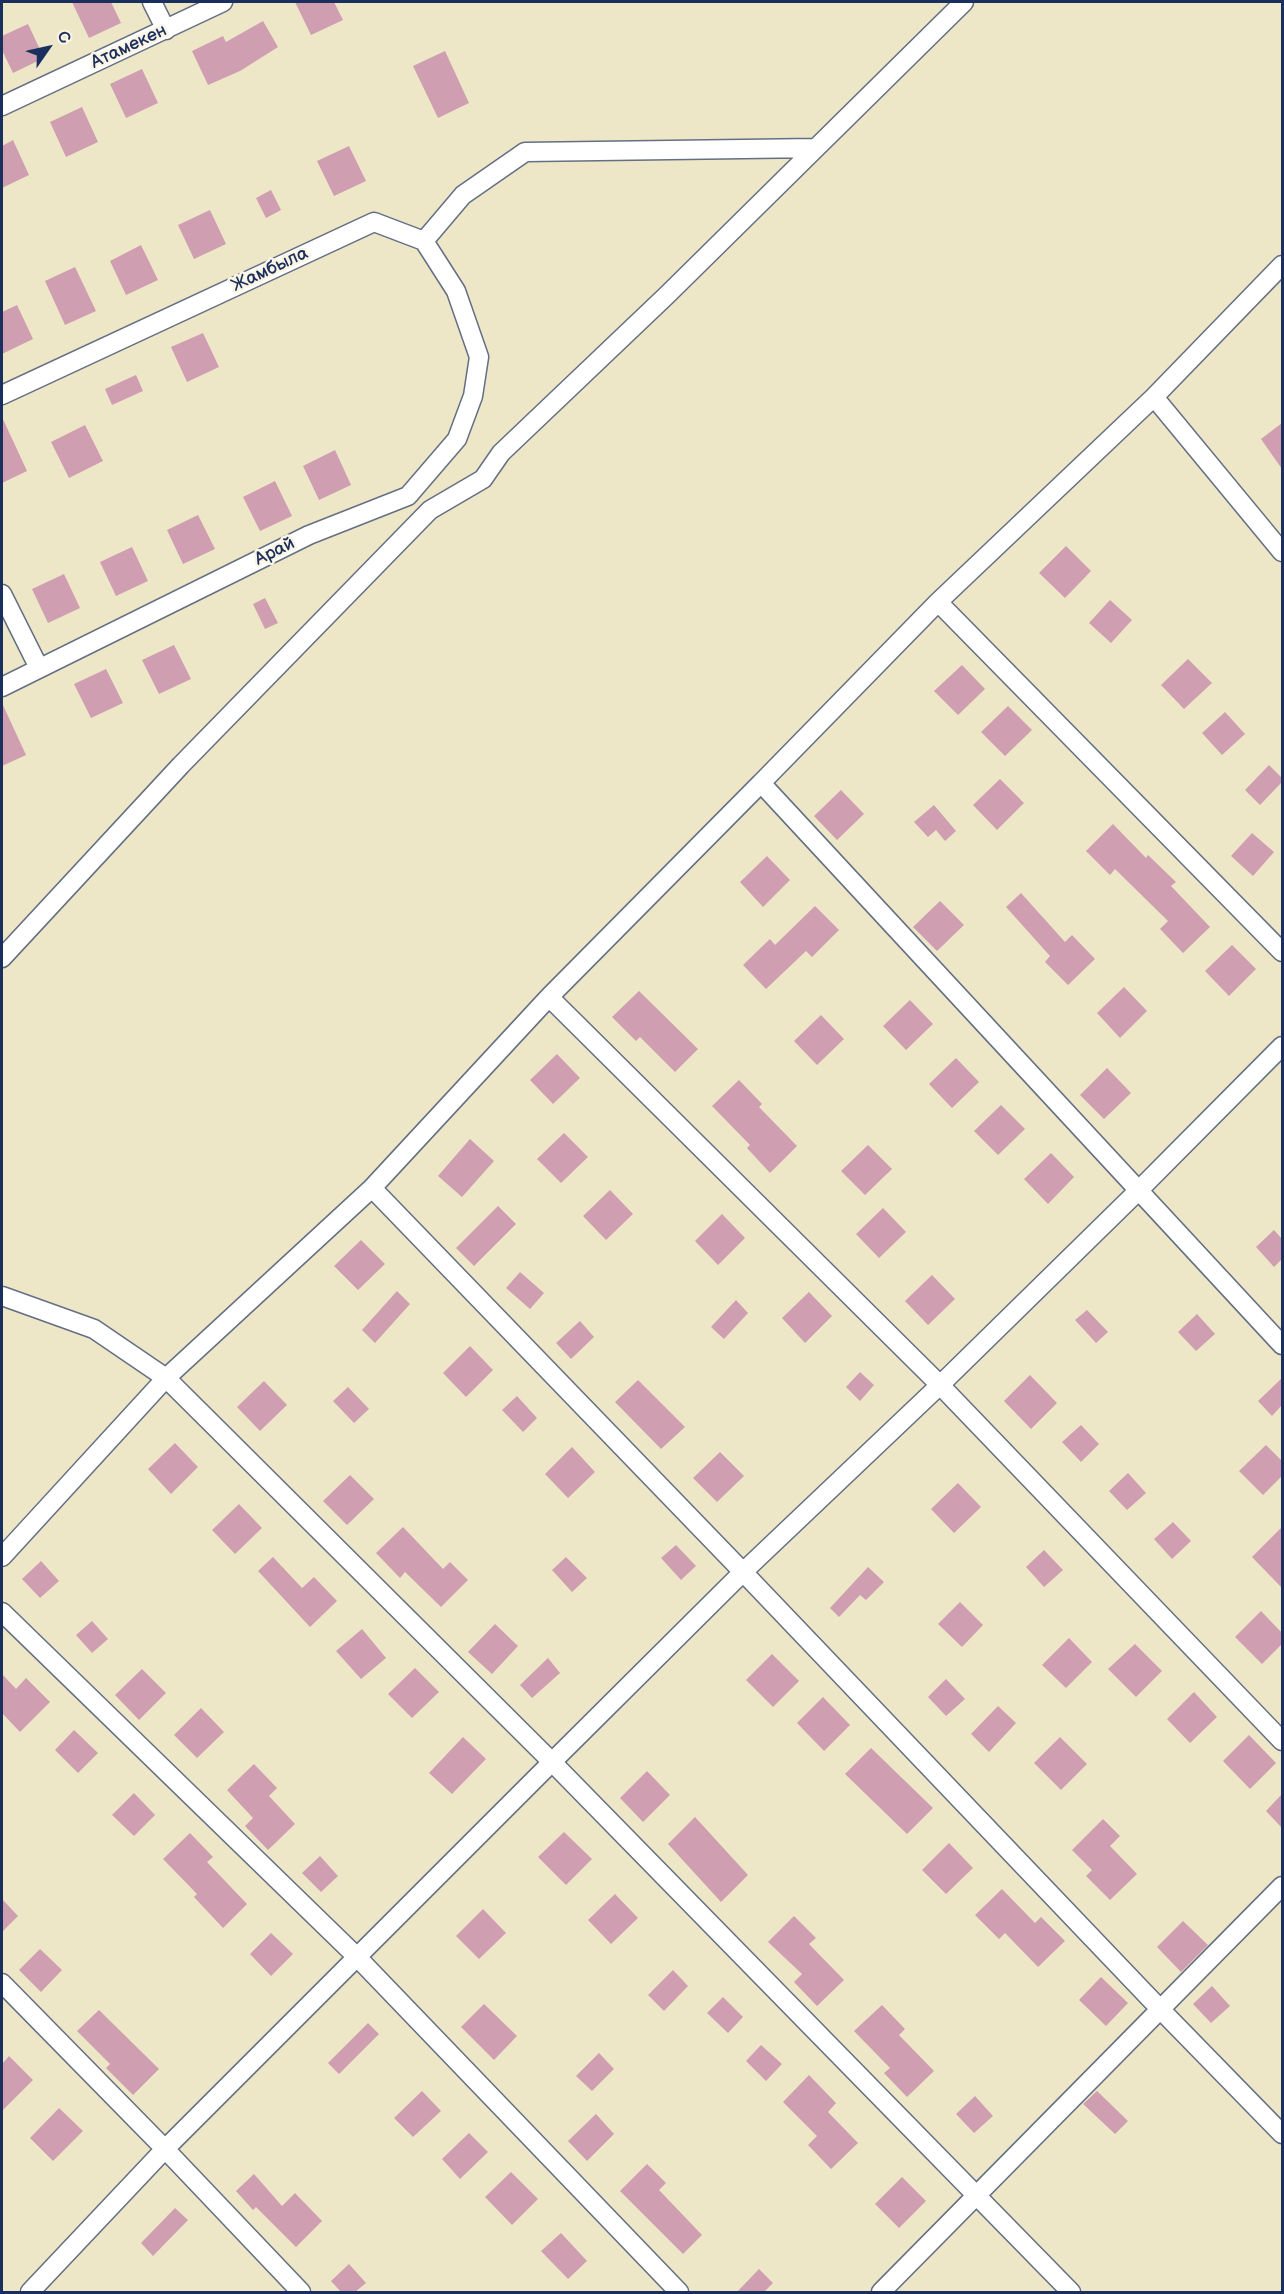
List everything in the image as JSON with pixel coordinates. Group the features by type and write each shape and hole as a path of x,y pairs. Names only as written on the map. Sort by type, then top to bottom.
{"street":[{"path":"152,2 166,30"},
{"name":"Атамекен","path":"2,106 222,2"},
{"path":"2,958 181,765 430,510 483,479 501,453 675,287 964,2"},
{"path":"424,241 463,195 525,152 816,148"},
{"name":"Жамбыла","path":"2,395 374,222 424,241"},
{"name":"Арай","path":"2,687 309,535 408,496 457,439 473,396 479,357 456,291 424,241"},
{"path":"2,1557 166,1378 372,1188 549,997 938,602 1154,397 1282,265"},
{"path":"1154,397 1282,552"},
{"path":"2,594 39,668"},
{"path":"938,602 1282,952"},
{"path":"761,783 1282,1345"},
{"path":"549,997 940,1385 1282,1741"},
{"path":"30,2292 165,2149 552,1762 743,1572 940,1385 1138,1191 1282,1046"},
{"path":"372,1188 1282,2134"},
{"path":"2,1296 94,1329 166,1378 552,1762 1071,2292"},
{"path":"2,1612 357,1957 679,2292"},
{"path":"881,2292 1282,1886"},
{"path":"2,1983 302,2292"}],"building":[{"path":"72,2 111,2 121,23 89,38"},
{"path":"295,2 334,2 343,20 311,35"},
{"path":"263,21 278,47 240,71 208,85 192,51 223,36 226,42"},
{"path":"28,24 44,58 13,73 2,50 2,36"},
{"path":"445,51 469,103 438,118 413,66"},
{"path":"142,69 158,103 126,118 110,84"},
{"path":"82,107 98,142 66,157 50,122"},
{"path":"13,140 29,175 2,188 2,146"},
{"path":"349,146 366,181 334,196 317,161"},
{"path":"271,190 281,210 266,218 256,198"},
{"path":"210,210 226,244 194,259 178,225"},
{"path":"141,245 158,280 126,295 110,261"},
{"path":"75,267 96,311 65,325 45,281"},
{"path":"17,305 33,339 2,354 2,312"},
{"path":"203,333 219,367 187,382 171,347"},
{"path":"136,375 143,391 112,405 105,389"},
{"path":"2,417 27,471 2,483"},
{"path":"1282,423 1282,469 1261,439"},
{"path":"85,425 103,461 69,478 51,442"},
{"path":"335,450 351,485 319,500 303,466"},
{"path":"275,481 292,516 260,531 243,497"},
{"path":"198,515 215,549 183,564 167,530"},
{"path":"1066,546 1091,571 1065,598 1039,573"},
{"path":"132,547 148,581 116,596 100,562"},
{"path":"64,574 80,608 48,623 32,589"},
{"path":"265,598 278,623 265,629 253,604"},
{"path":"1110,600 1132,620 1111,643 1089,623"},
{"path":"174,645 191,679 159,694 142,660"},
{"path":"1188,659 1212,683 1184,709 1161,685"},
{"path":"962,665 985,689 958,715 934,691"},
{"path":"106,669 123,703 91,718 74,684"},
{"path":"2,703 26,755 2,766"},
{"path":"1008,706 1032,730 1005,756 981,732"},
{"path":"1225,712 1245,734 1222,755 1202,733"},
{"path":"1269,765 1282,778 1282,782 1260,805 1245,790"},
{"path":"1000,779 1024,803 997,830 973,805"},
{"path":"841,790 864,814 837,840 814,816"},
{"path":"934,805 956,831 945,841 936,830 928,837 914,822"},
{"path":"1113,824 1146,858 1148,855 1176,882 1171,886 1210,927 1183,953 1160,929 1168,921 1115,869 1110,875 1086,851"},
{"path":"1252,833 1274,852 1253,876 1231,856"},
{"path":"767,856 790,880 763,907 740,882"},
{"path":"1021,893 1065,942 1072,935 1095,959 1068,985 1045,962 1050,956 1006,907"},
{"path":"940,901 964,925 937,951 913,927"},
{"path":"815,906 839,930 812,957 806,951 766,989 743,965 770,939 775,945"},
{"path":"1232,945 1256,969 1229,996 1205,971"},
{"path":"1124,987 1147,1011 1120,1038 1097,1013"},
{"path":"639,991 698,1049 675,1072 640,1037 636,1041 612,1017"},
{"path":"910,1000 933,1024 906,1050 883,1026"},
{"path":"821,1015 844,1039 817,1065 794,1041"},
{"path":"557,1054 580,1078 553,1104 530,1080"},
{"path":"956,1058 979,1082 952,1108 929,1084"},
{"path":"1107,1068 1131,1093 1104,1119 1080,1095"},
{"path":"739,1080 762,1104 759,1107 797,1146 770,1173 747,1148 750,1145 712,1106"},
{"path":"1001,1105 1025,1129 998,1155 974,1131"},
{"path":"564,1133 588,1157 561,1183 537,1159"},
{"path":"470,1139 494,1161 462,1197 438,1176"},
{"path":"868,1145 892,1169 865,1195 841,1171"},
{"path":"1051,1153 1074,1177 1048,1204 1024,1179"},
{"path":"610,1190 633,1214 606,1240 583,1216"},
{"path":"498,1206 516,1224 474,1266 456,1248"},
{"path":"883,1208 906,1232 879,1258 856,1234"},
{"path":"722,1214 745,1238 718,1265 695,1241"},
{"path":"1274,1230 1282,1239 1282,1259 1274,1267 1256,1247"},
{"path":"361,1240 385,1264 358,1290 334,1266"},
{"path":"520,1272 544,1293 530,1309 506,1288"},
{"path":"932,1275 955,1299 928,1325 905,1301"},
{"path":"397,1291 410,1304 375,1343 362,1330"},
{"path":"809,1292 832,1316 805,1343 782,1318"},
{"path":"736,1300 748,1313 724,1339 711,1327"},
{"path":"1087,1310 1108,1332 1096,1343 1075,1320"},
{"path":"1197,1314 1215,1334 1196,1351 1178,1332"},
{"path":"580,1321 594,1337 571,1359 556,1343"},
{"path":"470,1346 493,1370 466,1397 443,1373"},
{"path":"860,1372 874,1385 860,1401 846,1387"},
{"path":"1030,1375 1057,1403 1031,1429 1004,1401"},
{"path":"1282,1378 1282,1405 1272,1416 1258,1401"},
{"path":"638,1380 685,1427 661,1449 615,1402"},
{"path":"264,1381 287,1405 260,1431 237,1407"},
{"path":"348,1387 369,1409 354,1423 333,1401"},
{"path":"517,1396 537,1418 523,1432 502,1410"},
{"path":"1081,1425 1099,1444 1081,1462 1062,1442"},
{"path":"175,1443 198,1467 171,1494 148,1469"},
{"path":"1266,1445 1282,1461 1282,1476 1263,1495 1239,1471"},
{"path":"572,1447 595,1472 568,1498 545,1474"},
{"path":"720,1452 744,1476 717,1502 693,1478"},
{"path":"1128,1473 1146,1493 1127,1510 1109,1491"},
{"path":"350,1475 374,1499 347,1525 323,1501"},
{"path":"958,1483 981,1507 954,1533 931,1509"},
{"path":"239,1504 262,1528 235,1554 212,1530"},
{"path":"1173,1522 1191,1541 1172,1559 1154,1539"},
{"path":"403,1527 443,1569 450,1562 468,1580 441,1607 405,1572 400,1578 376,1553"},
{"path":"1282,1527 1282,1588 1252,1557"},
{"path":"676,1545 696,1566 681,1580 661,1558"},
{"path":"1044,1550 1063,1570 1044,1587 1026,1567"},
{"path":"273,1557 302,1588 314,1577 337,1601 310,1627 258,1571"},
{"path":"566,1557 587,1578 572,1592 552,1570"},
{"path":"41,1561 59,1581 40,1598 22,1579"},
{"path":"868,1567 884,1582 866,1600 860,1595 839,1617 830,1608"},
{"path":"960,1602 983,1625 962,1647 938,1624"},
{"path":"1261,1611 1282,1633 1282,1644 1262,1664 1235,1637"},
{"path":"92,1621 108,1639 92,1653 76,1635"},
{"path":"495,1624 518,1646 492,1674 468,1652"},
{"path":"362,1629 386,1658 361,1679 336,1651"},
{"path":"1069,1638 1092,1662 1066,1688 1042,1665"},
{"path":"1135,1644 1162,1671 1136,1697 1108,1669"},
{"path":"772,1654 799,1681 773,1707 746,1680"},
{"path":"548,1658 560,1673 532,1698 520,1685"},
{"path":"415,1668 439,1692 412,1718 388,1694"},
{"path":"142,1669 166,1693 139,1720 115,1695"},
{"path":"2,1674 16,1689 26,1678 50,1702 20,1732 2,1713"},
{"path":"946,1679 965,1699 946,1716 928,1697"},
{"path":"1194,1692 1217,1717 1190,1743 1167,1719"},
{"path":"823,1697 850,1725 824,1751 797,1723"},
{"path":"998,1706 1016,1723 989,1752 971,1734"},
{"path":"201,1708 224,1732 197,1758 174,1735"},
{"path":"74,1730 98,1753 78,1773 55,1750"},
{"path":"1249,1735 1276,1763 1250,1789 1223,1761"},
{"path":"463,1737 486,1759 452,1794 429,1773"},
{"path":"1060,1737 1087,1764 1061,1790 1034,1763"},
{"path":"871,1748 933,1808 907,1834 845,1774"},
{"path":"254,1764 277,1788 269,1796 295,1824 268,1850 245,1826 253,1818 227,1790"},
{"path":"647,1771 670,1795 643,1822 620,1798"},
{"path":"134,1793 155,1815 134,1836 112,1815"},
{"path":"1282,1794 1282,1828 1266,1811"},
{"path":"695,1817 748,1875 721,1902 668,1844"},
{"path":"1103,1819 1120,1836 1110,1846 1137,1874 1110,1900 1086,1876 1092,1870 1072,1850"},
{"path":"564,1832 592,1859 566,1885 538,1857"},
{"path":"190,1833 213,1857 207,1862 247,1904 223,1928 194,1897 197,1894 163,1859"},
{"path":"949,1843 973,1868 946,1894 922,1870"},
{"path":"320,1856 338,1876 321,1892 302,1873"},
{"path":"1002,1889 1035,1923 1041,1917 1065,1941 1038,1967 1005,1933 999,1939 975,1915"},
{"path":"615,1894 638,1918 611,1944 588,1920"},
{"path":"2,1899 18,1916 2,1932"},
{"path":"483,1909 506,1933 479,1959 456,1936"},
{"path":"794,1916 816,1938 809,1944 844,1980 817,2006 794,1982 802,1974 768,1942"},
{"path":"1183,1921 1208,1945 1181,1972 1157,1947"},
{"path":"271,1933 293,1954 271,1976 250,1954"},
{"path":"40,1949 62,1970 41,1992 19,1970"},
{"path":"673,1970 688,1986 664,2011 648,1995"},
{"path":"1101,1977 1128,2003 1106,2026 1079,2000"},
{"path":"1212,1986 1230,2006 1211,2023 1193,2004"},
{"path":"723,1997 743,2017 728,2033 707,2013"},
{"path":"484,2004 517,2036 494,2060 461,2027"},
{"path":"882,2005 905,2029 899,2035 934,2071 907,2097 884,2073 890,2068 854,2031"},
{"path":"99,2010 159,2069 133,2095 106,2068 110,2064 77,2031"},
{"path":"368,2023 379,2034 339,2074 328,2063"},
{"path":"761,2045 782,2064 766,2081 746,2061"},
{"path":"599,2053 614,2069 592,2091 576,2076"},
{"path":"9,2056 33,2080 2,2111 2,2064"},
{"path":"809,2075 836,2103 828,2112 858,2143 831,2169 808,2145 817,2136 783,2102"},
{"path":"422,2091 441,2111 413,2137 394,2118"},
{"path":"1097,2091 1128,2121 1115,2134 1083,2104"},
{"path":"975,2096 993,2116 974,2133 956,2114"},
{"path":"59,2108 83,2131 53,2161 30,2138"},
{"path":"596,2114 614,2134 587,2161 568,2141"},
{"path":"469,2133 488,2152 460,2179 442,2159"},
{"path":"647,2164 666,2183 659,2190 702,2235 683,2254 620,2191"},
{"path":"511,2172 538,2199 512,2225 485,2197"},
{"path":"254,2174 282,2206 295,2193 322,2221 296,2247 256,2207 253,2210 236,2191"},
{"path":"902,2177 926,2201 899,2228 875,2204"},
{"path":"175,2208 188,2220 153,2256 141,2243"},
{"path":"561,2233 587,2261 568,2279 541,2251"},
{"path":"349,2264 366,2283 355,2292 341,2292 331,2281"},
{"path":"759,2269 773,2283 764,2292 737,2292"}]}
